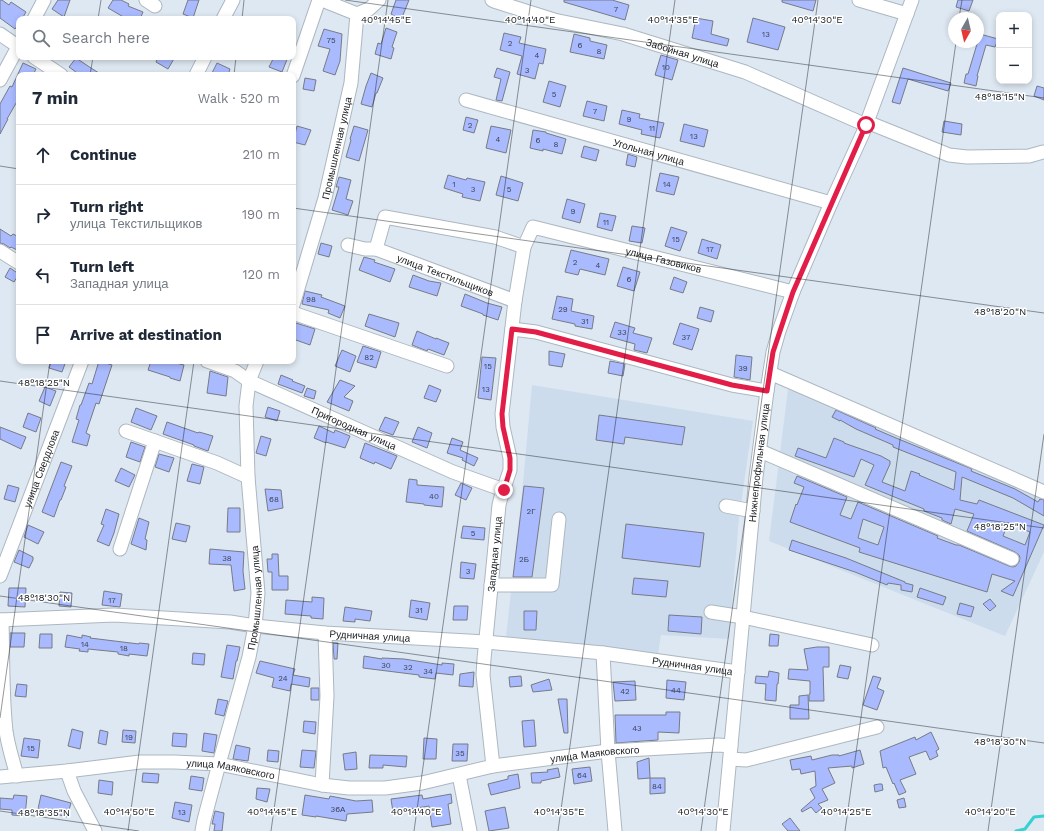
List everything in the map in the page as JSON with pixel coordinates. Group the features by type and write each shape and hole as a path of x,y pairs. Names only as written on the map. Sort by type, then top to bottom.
{"street":[{"path":"36,16 44,0"},
{"path":"225,16 233,0"},
{"path":"294,72 320,0 357,14 369,8 378,0"},
{"name":"Забойная улица","path":"492,0 494,2 554,20 622,34 745,72 866,123 949,155 967,157 1029,156 1043,152"},
{"path":"859,0 907,14"},
{"name":"Нижнепрофильная улица","path":"723,831 753,511 773,352 793,292 866,123 912,0"},
{"name":"Промышленная улица","path":"296,295 325,198 351,83 357,14"},
{"path":"0,34 16,44"},
{"path":"0,80 16,51"},
{"path":"38,60 56,72"},
{"path":"198,72 204,60"},
{"name":"Угольная улица","path":"466,100 831,203"},
{"path":"376,249 385,217 495,237 524,247"},
{"name":"улица Газовиков","path":"534,227 793,292"},
{"name":"Западная улица","path":"493,766 484,675 484,659 499,506 510,470 510,458 503,427 502,414 515,301 524,247 534,227"},
{"name":"улица Текстильщиков","path":"348,245 365,250 376,249 515,301"},
{"path":"0,251 16,261"},
{"path":"296,314 447,366"},
{"path":"512,329 536,332 732,385 767,391"},
{"name":"улица Свердлова","path":"0,576 81,364"},
{"name":"Пригородная улица","path":"216,364 235,370 249,381 453,472 504,490"},
{"name":"Промышленная улица","path":"202,831 249,657 255,626 258,593 248,478 246,406 249,381 256,364"},
{"path":"770,373 1044,492"},
{"path":"126,431 217,463 248,478"},
{"path":"120,548 155,441"},
{"path":"760,450 1012,560"},
{"path":"726,506 753,511"},
{"path":"491,585 552,585 559,519"},
{"path":"711,612 743,617 872,645"},
{"name":"Рудничная улица","path":"1,620 114,615 230,622 325,633 486,642 603,653 738,672"},
{"path":"1,620 6,732 17,776"},
{"path":"322,785 327,696 325,633"},
{"path":"603,653 608,751 615,831"},
{"name":"улица Маяковского","path":"0,777 140,762 219,764 322,785 349,788 385,788 422,783 493,766 608,751 718,745 746,760 876,728"},
{"path":"67,771 74,791 95,831"},
{"path":"459,775 470,831"}],"shaded area":[{"path":"532,385 753,421 739,518 729,639 661,635 658,654 506,637"},
{"path":"788,389 1044,498 1044,552 1005,636 769,541"}],"building":[{"path":"0,0 9,5 11,2 26,12 24,16 16,16 15,29 0,18"},
{"path":"58,0 70,0 64,16 52,9"},
{"path":"113,0 121,0 129,4 128,6 143,12 141,16 122,16 108,8"},
{"path":"188,0 199,0 194,16 183,14"},
{"path":"396,0 409,0 401,20 391,14"},
{"path":"564,0 612,0 629,5 625,20 564,2"},
{"path":"782,0 816,0 813,11 782,2"},
{"path":"958,0 973,0 969,11 956,7"},
{"path":"696,18 713,21 711,34 729,39 727,46 692,38"},
{"path":"753,18 785,27 778,50 747,42"},
{"path":"386,28 397,32 392,47 394,48 391,59 375,54 378,43 381,44"},
{"path":"324,29 342,34 340,61 335,75 323,71 330,49 318,46"},
{"path":"504,33 521,37 519,43 546,49 543,64 539,63 535,79 517,74 522,56 500,50"},
{"path":"574,34 590,38 590,41 607,45 604,59 570,52"},
{"path":"984,35 996,38 995,47 986,45 977,76 976,86 964,83 966,74 968,74 976,48 984,48"},
{"path":"661,55 678,60 672,80 655,75"},
{"path":"74,60 79,60 97,72 76,72 69,67"},
{"path":"157,60 173,60 168,69 156,62"},
{"path":"272,60 287,60 282,72 269,67"},
{"path":"23,63 36,69 34,72 19,72"},
{"path":"217,63 230,69 229,72 212,72"},
{"path":"497,68 510,72 502,101 496,100 501,79 494,77"},
{"path":"903,68 951,83 948,91 908,79 900,104 892,102"},
{"path":"371,73 383,78 376,93 372,107 361,104"},
{"path":"16,78 16,103 0,134 0,104 10,86 12,87"},
{"path":"305,78 316,80 314,91 303,89"},
{"path":"549,81 566,86 560,107 543,102"},
{"path":"1037,86 1044,88 1044,100 1034,96"},
{"path":"587,101 607,106 604,121 583,116"},
{"path":"622,110 640,114 639,118 664,123 660,138 641,134 642,130 619,124"},
{"path":"466,117 478,120 474,133 463,130"},
{"path":"944,121 962,124 961,135 942,132"},
{"path":"684,124 708,130 704,147 680,141"},
{"path":"297,126 311,130 305,145 296,143"},
{"path":"354,126 368,130 359,161 346,157"},
{"path":"491,126 511,130 506,153 486,148"},
{"path":"533,130 546,132 566,139 562,154 543,149 543,151 530,148"},
{"path":"584,146 599,150 596,161 581,157"},
{"path":"628,154 637,157 635,167 626,165"},
{"path":"660,173 679,177 674,195 656,191"},
{"path":"448,175 466,180 467,178 485,182 480,201 462,197 463,194 444,188"},
{"path":"501,176 523,183 518,201 496,195"},
{"path":"339,177 351,180 346,199 353,201 348,215 332,210 339,187 336,187"},
{"path":"567,199 585,204 580,223 562,218"},
{"path":"600,213 616,216 612,231 597,227"},
{"path":"632,226 645,228 642,243 629,241"},
{"path":"671,227 687,232 680,251 665,246"},
{"path":"0,229 11,236 13,234 16,236 16,250 0,243"},
{"path":"702,239 721,245 717,259 698,253"},
{"path":"321,243 332,246 329,257 318,254"},
{"path":"571,250 609,259 605,275 580,269 578,275 565,272"},
{"path":"364,257 395,269 390,282 359,270"},
{"path":"623,267 640,272 634,291 617,286"},
{"path":"10,268 16,272 16,279 14,282 5,277"},
{"path":"413,275 429,281 441,283 437,296 409,287"},
{"path":"674,277 687,282 683,293 670,289"},
{"path":"305,291 322,295 321,297 345,306 340,318 328,313 329,310 302,304"},
{"path":"465,294 502,307 498,320 461,306"},
{"path":"557,296 573,299 571,311 594,316 592,329 575,326 575,324 552,319"},
{"path":"700,307 714,311 711,322 697,318"},
{"path":"369,314 399,323 395,337 365,326"},
{"path":"615,322 635,328 633,333 652,338 647,353 634,350 635,344 610,337"},
{"path":"296,323 315,329 310,345 296,340"},
{"path":"680,323 699,329 692,350 673,344"},
{"path":"417,331 449,343 444,355 428,349 427,351 412,345"},
{"path":"363,346 381,352 376,368 357,362"},
{"path":"342,350 356,356 350,372 335,366"},
{"path":"549,351 565,354 562,367 549,365"},
{"path":"736,355 752,357 750,380 734,377"},
{"path":"482,357 496,358 491,400 478,398"},
{"path":"610,361 625,364 623,376 608,373"},
{"path":"51,364 65,364 62,372 49,368"},
{"path":"98,364 112,365 99,404 96,403 86,433 90,435 87,446 72,442 79,420 76,419 80,405 89,383 92,384"},
{"path":"150,364 184,365 180,381 148,370"},
{"path":"210,371 228,377 226,396 207,393"},
{"path":"281,375 305,386 302,393 278,384"},
{"path":"340,380 355,386 344,397 353,401 349,411 327,402"},
{"path":"429,385 441,390 436,402 424,398"},
{"path":"45,387 56,391 50,406 39,401"},
{"path":"307,388 316,391 314,399 304,396"},
{"path":"268,407 280,411 277,421 265,417"},
{"path":"136,408 157,416 151,430 131,422"},
{"path":"836,410 876,428 875,429 972,469 971,471 1015,489 1038,502 1040,499 1044,500 1044,516 1013,498 962,477 960,500 977,504 979,500 1044,525 1013,596 1001,591 1015,581 992,574 987,592 859,552 860,548 790,522 804,487 794,483 797,476 847,497 840,515 851,519 858,502 938,536 937,538 959,545 1009,566 1016,566 1019,562 1019,555 1015,552 967,531 974,514 955,509 951,524 942,520 942,518 924,511 924,509 865,485 874,465 861,459 854,477 795,456 798,448 826,458 834,438 881,456 890,461 882,482 905,491 911,471 954,490 956,472 893,447 893,445 832,417","holes":["863,519 884,527 878,545 858,538","1008,523 1030,532 1025,545 1003,536"]},
{"path":"28,413 41,418 36,432 23,427"},
{"path":"599,415 685,427 682,445 625,437 624,444 596,440"},
{"path":"385,417 399,422 393,435 379,430"},
{"path":"167,422 198,433 213,436 208,451 163,434"},
{"path":"319,426 334,433 335,430 350,436 345,448 314,438"},
{"path":"0,427 26,437 21,449 0,439"},
{"path":"418,427 432,433 427,448 412,442"},
{"path":"261,436 271,439 266,456 256,453"},
{"path":"452,438 463,442 460,450 478,458 474,466 462,460 463,458 447,453"},
{"path":"131,442 145,447 140,462 126,457"},
{"path":"365,443 397,456 391,469 375,462 374,464 360,458"},
{"path":"159,454 174,458 169,472 155,467"},
{"path":"61,462 72,466 64,486 66,487 54,517 42,512"},
{"path":"192,464 204,467 200,484 187,481"},
{"path":"121,468 135,475 129,487 115,481"},
{"path":"409,479 417,480 417,485 444,487 442,507 406,502"},
{"path":"461,483 472,488 466,500 455,495"},
{"path":"8,485 19,488 15,502 4,499"},
{"path":"524,486 544,488 532,577 513,577"},
{"path":"265,489 281,490 283,508 268,511"},
{"path":"228,508 240,508 240,532 227,532"},
{"path":"106,509 119,514 109,546 97,541 104,525 101,524"},
{"path":"139,518 149,522 145,539 147,540 146,550 131,544"},
{"path":"176,523 190,526 186,542 172,539"},
{"path":"626,524 704,533 700,567 622,558"},
{"path":"28,525 44,532 38,544 24,537"},
{"path":"463,526 485,528 484,540 461,538"},
{"path":"792,540 846,558 913,585 912,592 901,590 901,585 888,583 887,585 855,572 789,550"},
{"path":"210,549 244,552 243,571 245,589 234,591 231,565 209,564"},
{"path":"19,550 33,557 29,568 14,562"},
{"path":"272,554 278,554 279,576 288,576 288,590 272,590 272,572 268,572 267,559 272,559"},
{"path":"461,562 476,564 474,579 460,578"},
{"path":"634,578 668,581 666,597 632,594"},
{"path":"9,588 26,588 25,607 8,606"},
{"path":"920,588 946,597 943,605 917,597"},
{"path":"104,591 122,594 120,607 102,605"},
{"path":"60,592 72,593 71,607 59,606"},
{"path":"312,597 324,598 323,619 311,618 311,616 285,614 286,600 312,602"},
{"path":"990,599 996,606 990,611 983,604"},
{"path":"411,600 430,603 427,620 409,617"},
{"path":"960,603 974,607 971,617 957,614"},
{"path":"454,606 468,606 467,620 453,620"},
{"path":"345,607 372,611 370,621 355,619 355,622 343,621"},
{"path":"524,611 537,611 536,630 524,630"},
{"path":"669,615 702,617 701,634 668,631"},
{"path":"10,633 25,633 24,647 10,647"},
{"path":"40,634 52,634 52,648 39,648"},
{"path":"770,634 779,635 778,646 769,646"},
{"path":"67,635 82,638 82,635 91,637 90,638 149,644 147,656 129,654 129,656 118,654 118,652 88,649 88,652 79,651 80,649 65,647"},
{"path":"333,643 338,643 337,659 334,659"},
{"path":"227,645 240,647 233,679 221,677"},
{"path":"829,647 829,667 823,667 824,701 809,701 810,681 788,679 789,669 808,670 804,649"},
{"path":"193,653 205,654 204,665 192,664"},
{"path":"364,656 382,659 404,659 442,665 442,663 454,664 453,675 436,673 435,679 419,677 419,675 363,668"},
{"path":"260,661 295,669 293,675 310,678 309,687 291,684 290,691 272,687 274,678 256,673"},
{"path":"840,665 851,667 848,679 837,677"},
{"path":"769,671 779,673 776,701 765,700 766,684 755,683 756,676 768,677"},
{"path":"474,672 473,687 459,686 460,674"},
{"path":"521,676 522,686 510,687 509,677"},
{"path":"873,676 881,678 877,688 884,691 877,710 863,705"},
{"path":"549,679 552,690 533,692 531,685"},
{"path":"667,680 686,682 684,700 666,698"},
{"path":"635,681 636,700 615,701 613,682"},
{"path":"17,684 27,685 26,697 15,696"},
{"path":"311,688 319,688 319,700 311,700"},
{"path":"808,695 809,719 790,719 790,705 799,705 799,696"},
{"path":"218,699 228,701 224,716 215,714"},
{"path":"558,699 567,699 568,733 564,733"},
{"path":"666,712 680,712 679,733 658,732 658,740 616,743 615,715 666,715"},
{"path":"534,720 536,746 524,747 522,721"},
{"path":"304,721 316,722 315,734 303,732"},
{"path":"72,729 83,732 80,749 68,746"},
{"path":"100,730 108,732 106,745 98,743"},
{"path":"123,730 136,731 135,743 122,742"},
{"path":"931,732 939,749 936,751 938,756 930,760 926,751 909,757 916,774 900,780 906,792 899,795 886,767 883,768 880,751 915,737 916,740"},
{"path":"173,733 187,734 186,747 172,746"},
{"path":"204,733 217,735 214,753 202,751"},
{"path":"24,738 40,740 38,758 21,756"},
{"path":"424,738 437,739 436,759 423,759"},
{"path":"453,744 468,744 467,761 452,761"},
{"path":"236,745 250,748 248,761 233,759"},
{"path":"268,750 279,751 278,762 267,761"},
{"path":"302,750 316,751 314,768 300,767"},
{"path":"860,750 864,764 852,768 852,766 828,768 835,783 822,789 828,800 818,804 822,808 816,813 811,807 802,812 801,810 815,798 810,789 816,786 815,771 801,774 800,769 792,770 790,760 811,756 812,760 832,755 839,756"},
{"path":"356,752 357,769 345,770 343,754"},
{"path":"370,755 407,756 406,767 383,765 383,768 369,768"},
{"path":"649,758 650,778 638,779 637,762"},
{"path":"590,767 592,781 574,784 572,769"},
{"path":"558,768 560,777 541,781 541,783 532,783 531,773 548,772 547,770"},
{"path":"143,773 159,774 158,783 142,782"},
{"path":"518,774 520,788 491,795 488,784 508,779 508,776"},
{"path":"191,776 204,778 202,791 189,789"},
{"path":"650,778 665,778 665,793 650,794"},
{"path":"99,780 113,782 112,795 98,793"},
{"path":"882,784 883,790 875,792 874,785"},
{"path":"257,788 270,789 267,802 256,799"},
{"path":"451,794 452,803 448,804 451,824 432,827 429,806 393,812 391,799 422,795 423,799"},
{"path":"14,795 27,796 25,816 12,815 12,810 0,809 0,798 13,799"},
{"path":"41,795 71,803 67,817 38,809"},
{"path":"305,795 329,799 330,796 356,801 372,800 373,812 347,814 346,821 302,815"},
{"path":"904,798 906,807 899,808 897,800"},
{"path":"175,802 192,805 189,822 172,818"},
{"path":"505,807 509,828 489,831 485,811"},
{"path":"215,811 224,813 222,831 214,831 215,824 212,824"},
{"path":"790,818 800,831 788,831 782,824"}],"waterway":[{"path":"1016,831 1025,829 1034,817 1044,816"}],"route":[{"path":"504,490 510,470 510,458 503,427 502,414 512,329 536,332 732,385 767,391 773,352 793,292 866,125"}]}
